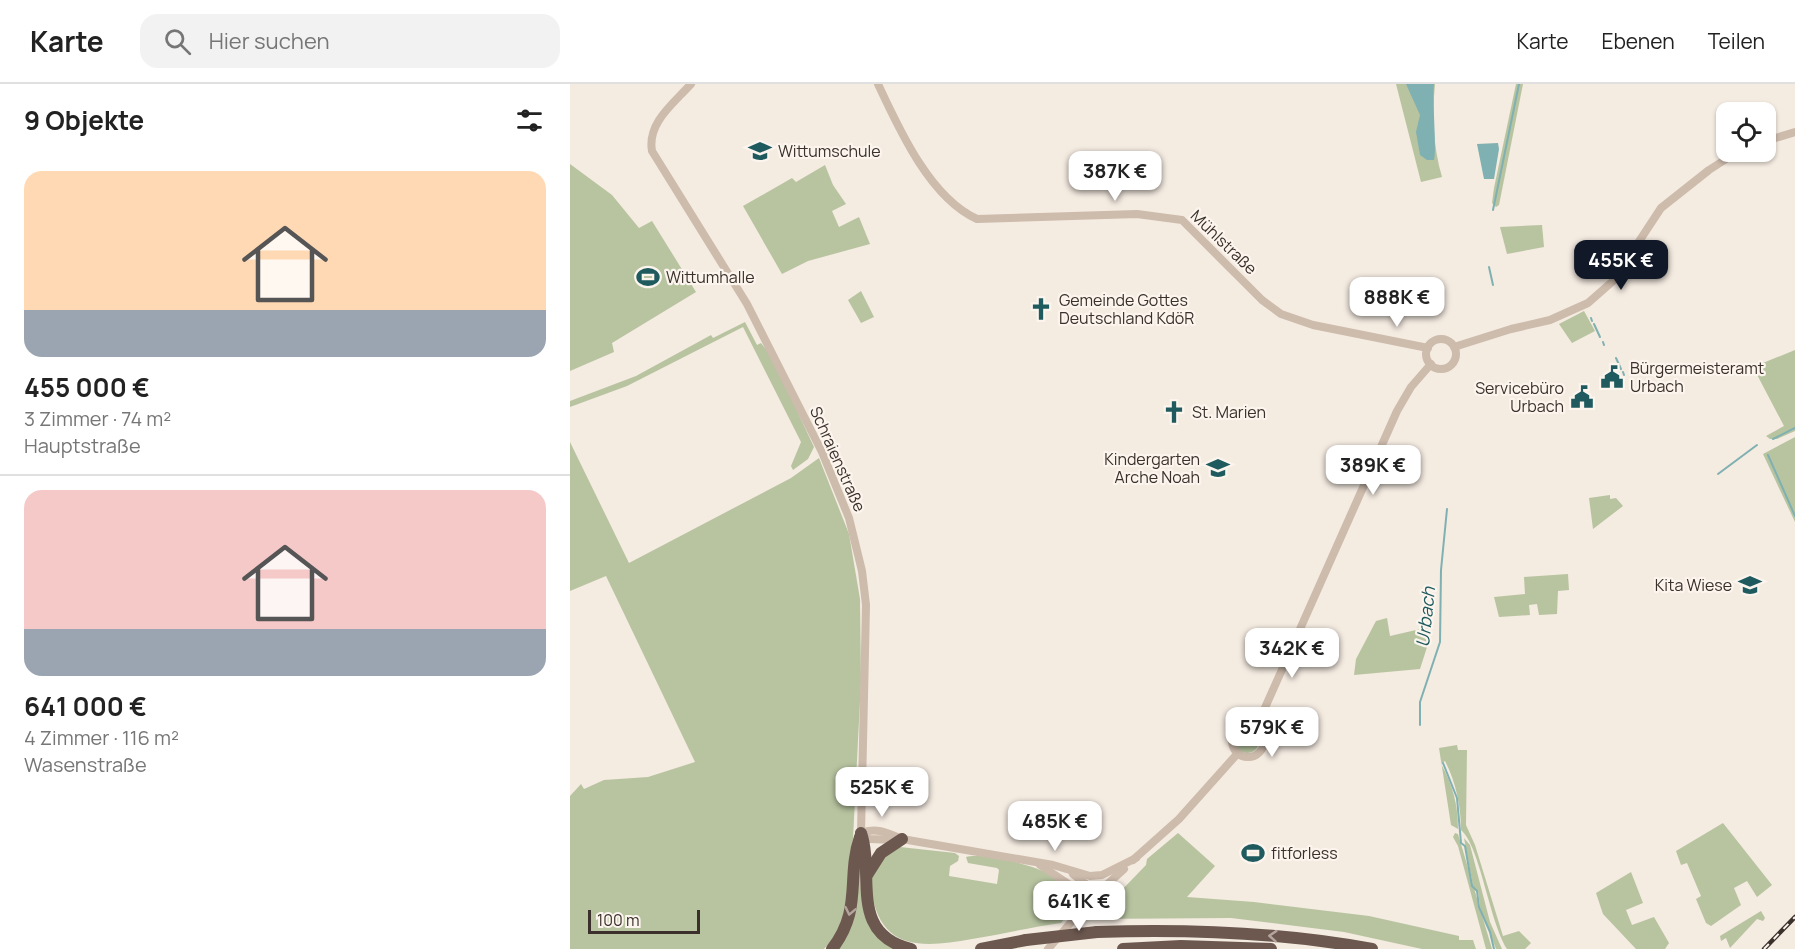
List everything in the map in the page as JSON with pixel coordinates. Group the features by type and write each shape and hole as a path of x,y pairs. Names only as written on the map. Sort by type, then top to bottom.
{"highway":[{"path":"861,833 866,845 865,879 869,912 877,927 889,939 911,949"},
{"path":"832,949 845,931 851,913 857,845 861,833"},
{"path":"865,879 881,853 902,839"},
{"path":"981,949 1026,940 1097,932 1186,929 1295,938 1372,949"},
{"path":"1123,949 1181,946 1271,949"}],"street":[{"name":"Schraienstraße","path":"691,84 656,123 651,135 652,151 747,304 822,452 849,518 860,562 866,605 861,833"},
{"name":"Mühlstraße","path":"878,84 897,126 925,169 960,211 977,219 1137,214 1182,220 1262,300 1281,314 1313,325 1428,348"},
{"path":"1776,138 1795,132"},
{"path":"1454,347 1511,329 1550,320 1588,303 1613,280 1661,208 1721,162"},
{"path":"1438,339 1448,341 1454,347 1455,359 1450,366 1442,369 1431,364 1427,357 1428,348 1438,339"},
{"path":"1256,728 1397,411 1411,387 1431,364"},
{"path":"1250,725 1256,728 1264,739 1260,752 1248,757 1238,753 1232,740 1237,730 1250,725"},
{"path":"1048,949 1091,899 1179,819 1238,753"},
{"path":"861,833 869,839 902,839 1032,861 1090,876 1102,875 1136,858"},
{"path":"1032,861 1091,899"},
{"path":"1069,871 1087,885 1091,899"}],"green space":[{"path":"1396,84 1435,84 1434,130 1442,177 1421,182"},
{"path":"1516,84 1523,84 1499,205 1496,207 1492,203 1494,188"},
{"path":"570,164 612,195 639,228 652,221 696,292 612,343 614,352 570,371"},
{"path":"825,165 833,185 846,204 832,211 839,227 859,217 870,244 808,261 782,274 743,206 792,178 796,182"},
{"path":"1542,225 1544,247 1507,254 1500,227"},
{"path":"861,291 874,317 861,323 848,300"},
{"path":"1584,311 1595,331 1572,343 1559,324"},
{"path":"745,322 757,345 761,343 772,357 814,447 808,459 793,470 791,466 801,442 743,327 627,386 570,407 570,401 636,376 711,335 713,338"},
{"path":"1795,350 1795,431 1777,439 1770,439 1766,436 1784,426 1753,367"},
{"path":"1795,437 1795,522 1763,454"},
{"path":"570,442 629,563 791,478 819,458 849,534 860,599 861,682 850,897 836,935 824,949 570,949 570,796 581,784 584,789 604,780 648,777 695,762 606,576 570,591"},
{"path":"1610,495 1610,499 1616,498 1623,506 1593,529 1589,498"},
{"path":"1568,574 1569,590 1558,591 1557,614 1539,615 1537,604 1529,605 1530,615 1499,617 1494,597 1525,594 1524,577"},
{"path":"1387,618 1390,636 1429,627 1428,644 1420,669 1354,675 1356,659 1376,621"},
{"path":"1247,729 1252,730 1258,736 1258,746 1252,752 1247,753 1242,752 1236,746 1235,741 1236,736 1242,730"},
{"path":"1457,745 1458,750 1467,750 1466,825 1475,845 1503,936 1519,931 1531,943 1525,949 1507,949 1501,936 1474,851 1461,830 1459,804 1452,777 1445,761 1441,764 1439,748"},
{"path":"1442,765 1454,795 1458,829 1451,825"},
{"path":"1723,823 1772,885 1757,897 1747,881 1734,888 1741,905 1711,926 1706,923 1696,899 1701,896 1687,863 1681,865 1676,851"},
{"path":"1178,833 1215,866 1187,897 1254,902 1369,916 1459,936 1459,940 1473,940 1476,949 1422,949 1344,932 1231,918 1089,919 1096,907 1108,896 1118,894 1146,865 1147,859"},
{"path":"1455,833 1458,834 1492,949 1486,949 1458,846 1453,837"},
{"path":"1464,838 1470,845 1490,922 1502,949 1496,949 1480,907 1478,891 1473,886"},
{"path":"859,846 864,909 898,949 837,949"},
{"path":"900,847 955,853 959,856 958,861 950,866 949,876 997,884 999,870 997,868 968,863 966,857 991,857 1026,865 1044,871 1070,887 1075,895 1074,903 1061,923 935,944 904,940 892,934 883,923 875,908 871,888 872,875 878,863"},
{"path":"1631,872 1643,903 1626,910 1632,925 1654,917 1669,943 1665,949 1636,949 1603,914 1596,893"},
{"path":"1761,911 1765,918 1763,921 1757,919 1730,948 1726,938 1721,941 1720,936"}],"water":[{"path":"1406,84 1434,84 1434,160 1427,160 1420,155 1416,132 1420,115"},
{"path":"1498,143 1494,179 1484,179 1477,144"}],"waterway":[{"name":"Urbach","path":"1493,210 1519,84"},
{"name":"Urbach","path":"1489,267 1493,285"},
{"path":"1594,324 1600,337"},
{"path":"1616,358 1621,369"},
{"path":"1773,439 1795,428"},
{"path":"1718,474 1757,445"},
{"path":"1768,455 1795,516"},
{"name":"Urbach","path":"1420,725 1420,702 1440,642 1441,570 1447,509"},
{"name":"Urbach","path":"1443,763 1457,798 1461,843 1465,846 1472,886 1477,891 1479,907 1490,932 1494,949"}],"railway":[{"path":"1764,949 1795,917"}],"place":[{"name":"Wittumschule","path":"760,151"},
{"name":"Wittumhalle","path":"648,277"},
{"name":"Gemeinde Gottes Deutschland KdöR","path":"1041,309"},
{"name":"Bürgermeisteramt Urbach","path":"1612,377"},
{"name":"Servicebüro Urbach","path":"1582,397"},
{"name":"St. Marien","path":"1174,412"},
{"name":"Kindergarten Arche Noah","path":"1218,468"},
{"name":"Kita Wiese","path":"1750,585"},
{"name":"fitforless","path":"1253,853"}]}
